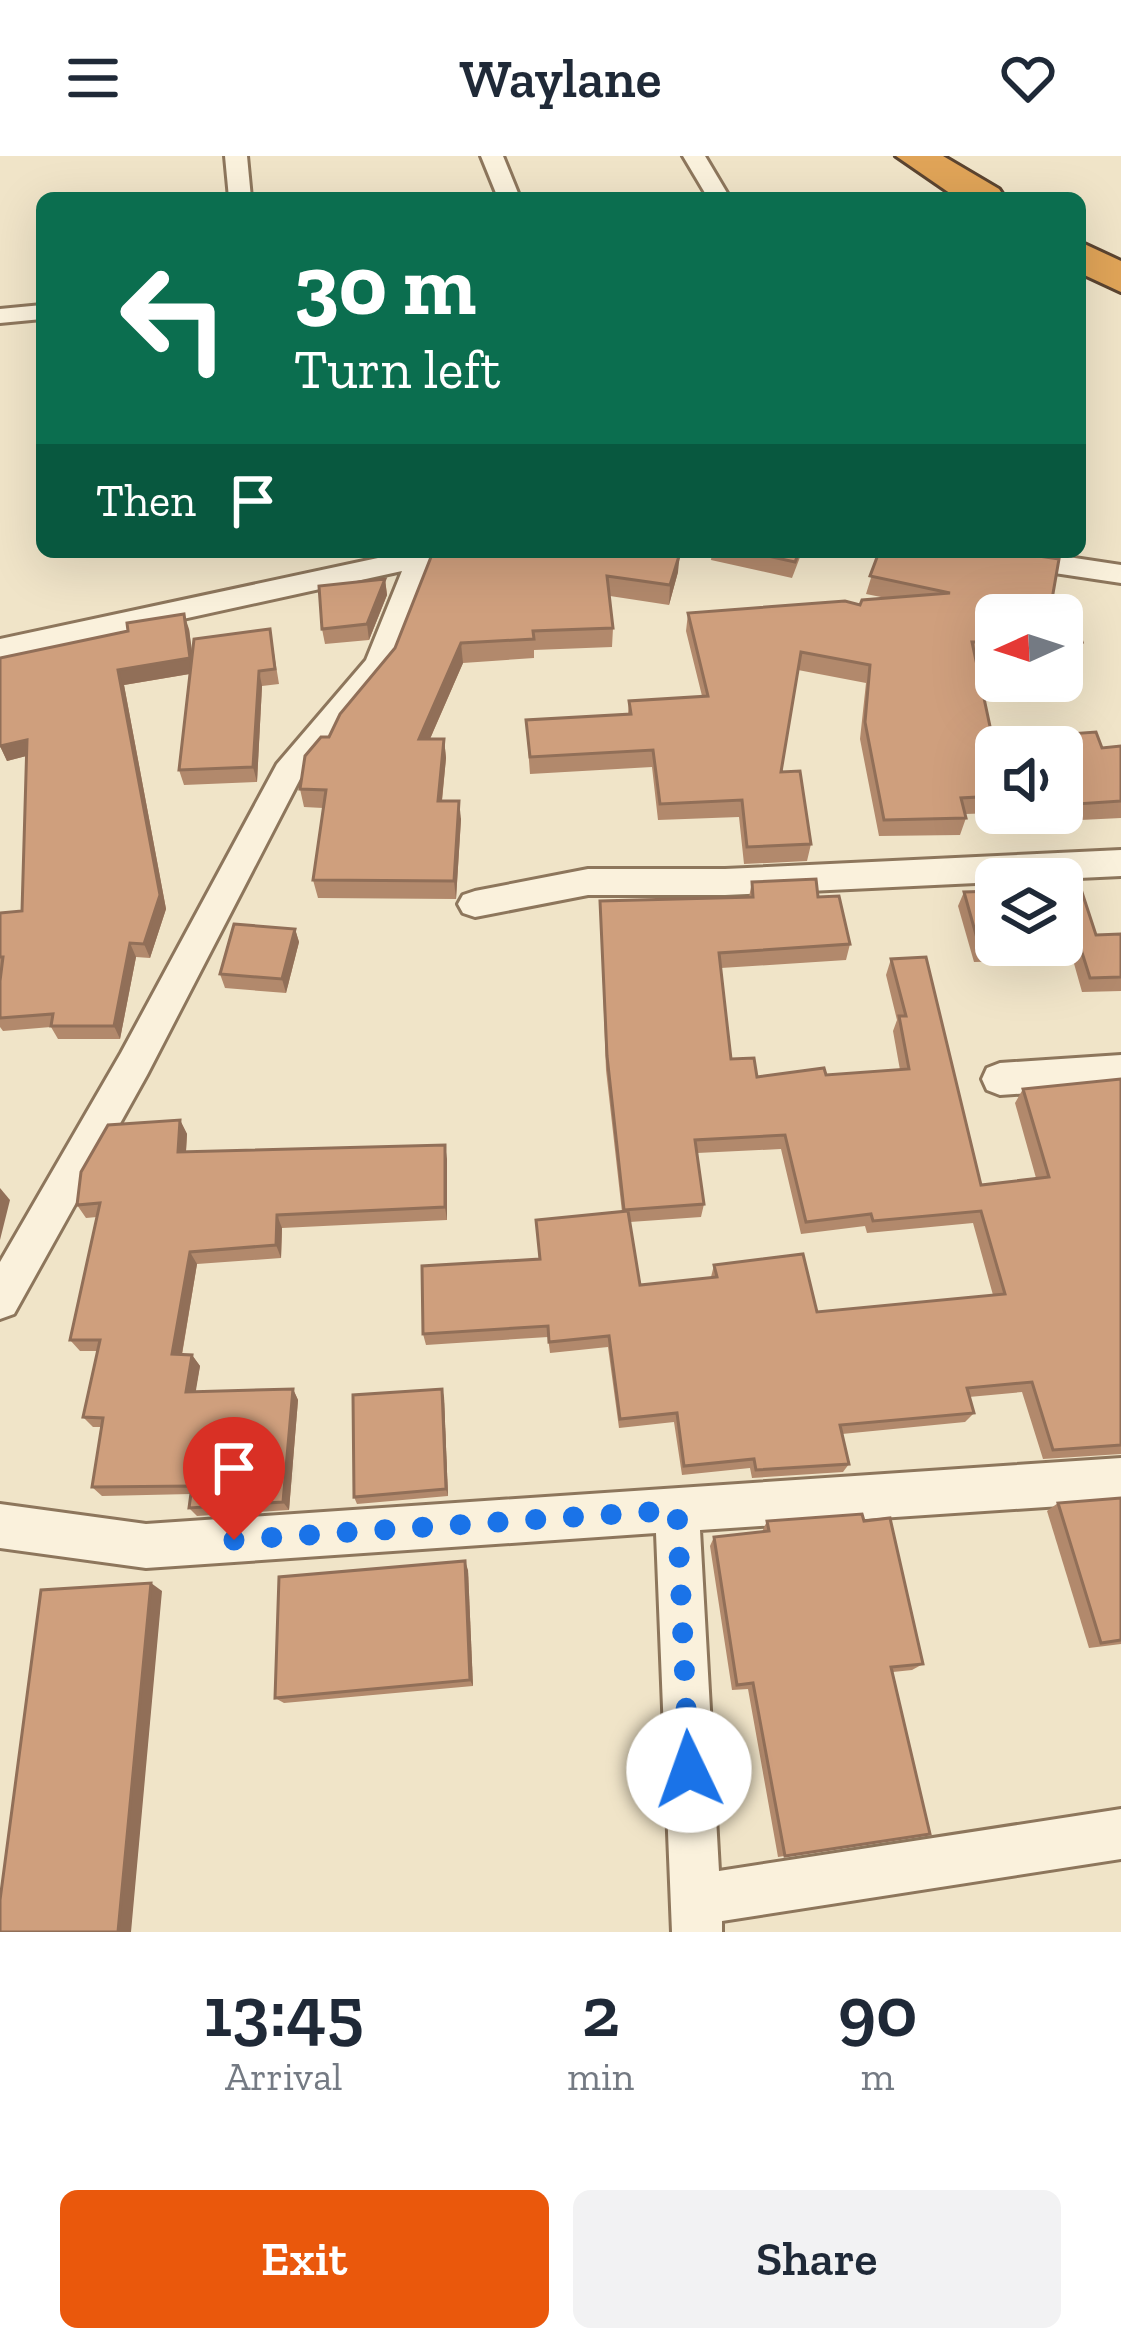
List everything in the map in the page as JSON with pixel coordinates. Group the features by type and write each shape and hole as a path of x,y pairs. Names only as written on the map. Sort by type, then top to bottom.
{"highway":[{"path":"915,156 975,192"},
{"path":"1086,259 1121,279"}],"street":[{"path":"236,156 239,192"},
{"path":"492,156 507,192"},
{"path":"694,156 715,192"},
{"path":"0,316 36,313"},
{"path":"0,649 426,558"},
{"path":"0,1300 134,1064 288,772 379,664 434,558"},
{"path":"1014,558 1121,574"},
{"path":"475,904 588,882 725,882 1121,863"},
{"path":"1000,1078 1121,1071"},
{"path":"0,1526 146,1546 1121,1480"},
{"path":"677,1510 696,1916 1121,1834"}],"building":[{"path":"431,558 678,558 670,585 607,576 613,628 533,631 534,639 461,643 419,739 444,739 438,801 459,801 454,881 313,880 326,790 300,789 305,756 321,737 329,737 340,714 395,648"},
{"path":"877,558 1059,559 1053,594 975,594 975,702 985,702 990,726 975,726 975,797 961,798 966,818 884,820 865,722 870,665 801,652 781,772 800,771 811,844 747,847 742,800 660,804 653,750 530,757 526,720 631,714 629,701 708,696 688,613 845,601 860,605 862,600 950,593 870,576"},
{"path":"385,579 367,624 322,629 319,586"},
{"path":"184,614 190,658 118,670 160,895 144,944 130,943 114,1026 51,1026 53,1014 0,1018 0,913 22,911 27,740 0,746 0,658 128,631 127,623"},
{"path":"270,629 275,669 259,671 253,767 179,770 194,639"},
{"path":"1096,732 1102,748 1121,746 1121,801 1083,804 1083,733"},
{"path":"816,879 818,897 839,896 850,944 719,953 731,1059 754,1058 757,1077 824,1068 826,1075 909,1069 899,1016 906,1016 891,959 926,957 981,1185 1049,1177 1023,1089 1121,1079 1121,1445 1053,1450 1032,1382 967,1388 974,1413 840,1425 849,1464 756,1470 754,1459 684,1466 677,1413 620,1419 609,1336 549,1342 548,1326 423,1334 422,1266 540,1259 536,1220 628,1211 640,1285 717,1277 714,1265 803,1254 817,1312 1005,1294 981,1211 873,1221 871,1214 806,1222 785,1135 695,1140 704,1204 624,1210 607,1056 600,901 753,897 752,882"},
{"path":"964,892 975,892 975,931"},
{"path":"1083,895 1096,935 1121,934 1121,977 1090,978 1083,956"},
{"path":"234,924 295,929 282,979 220,974"},
{"path":"180,1120 178,1152 445,1145 445,1207 277,1215 276,1245 190,1252 172,1354 192,1355 186,1392 293,1389 283,1502 189,1508 192,1486 92,1487 103,1418 83,1417 100,1340 70,1340 100,1203 77,1205 81,1172 108,1125"},
{"path":"442,1389 446,1489 354,1497 353,1395"},
{"path":"1121,1498 1121,1640 1101,1643 1058,1503"},
{"path":"862,1514 864,1521 890,1518 923,1664 891,1667 930,1834 785,1856 753,1683 737,1685 714,1537 769,1531 767,1521"},
{"path":"465,1561 470,1680 275,1698 279,1577"},
{"path":"151,1583 118,1932 0,1932 0,1900 41,1590"}],"route":[{"path":"234,1540 677,1510 689,1770"}]}
